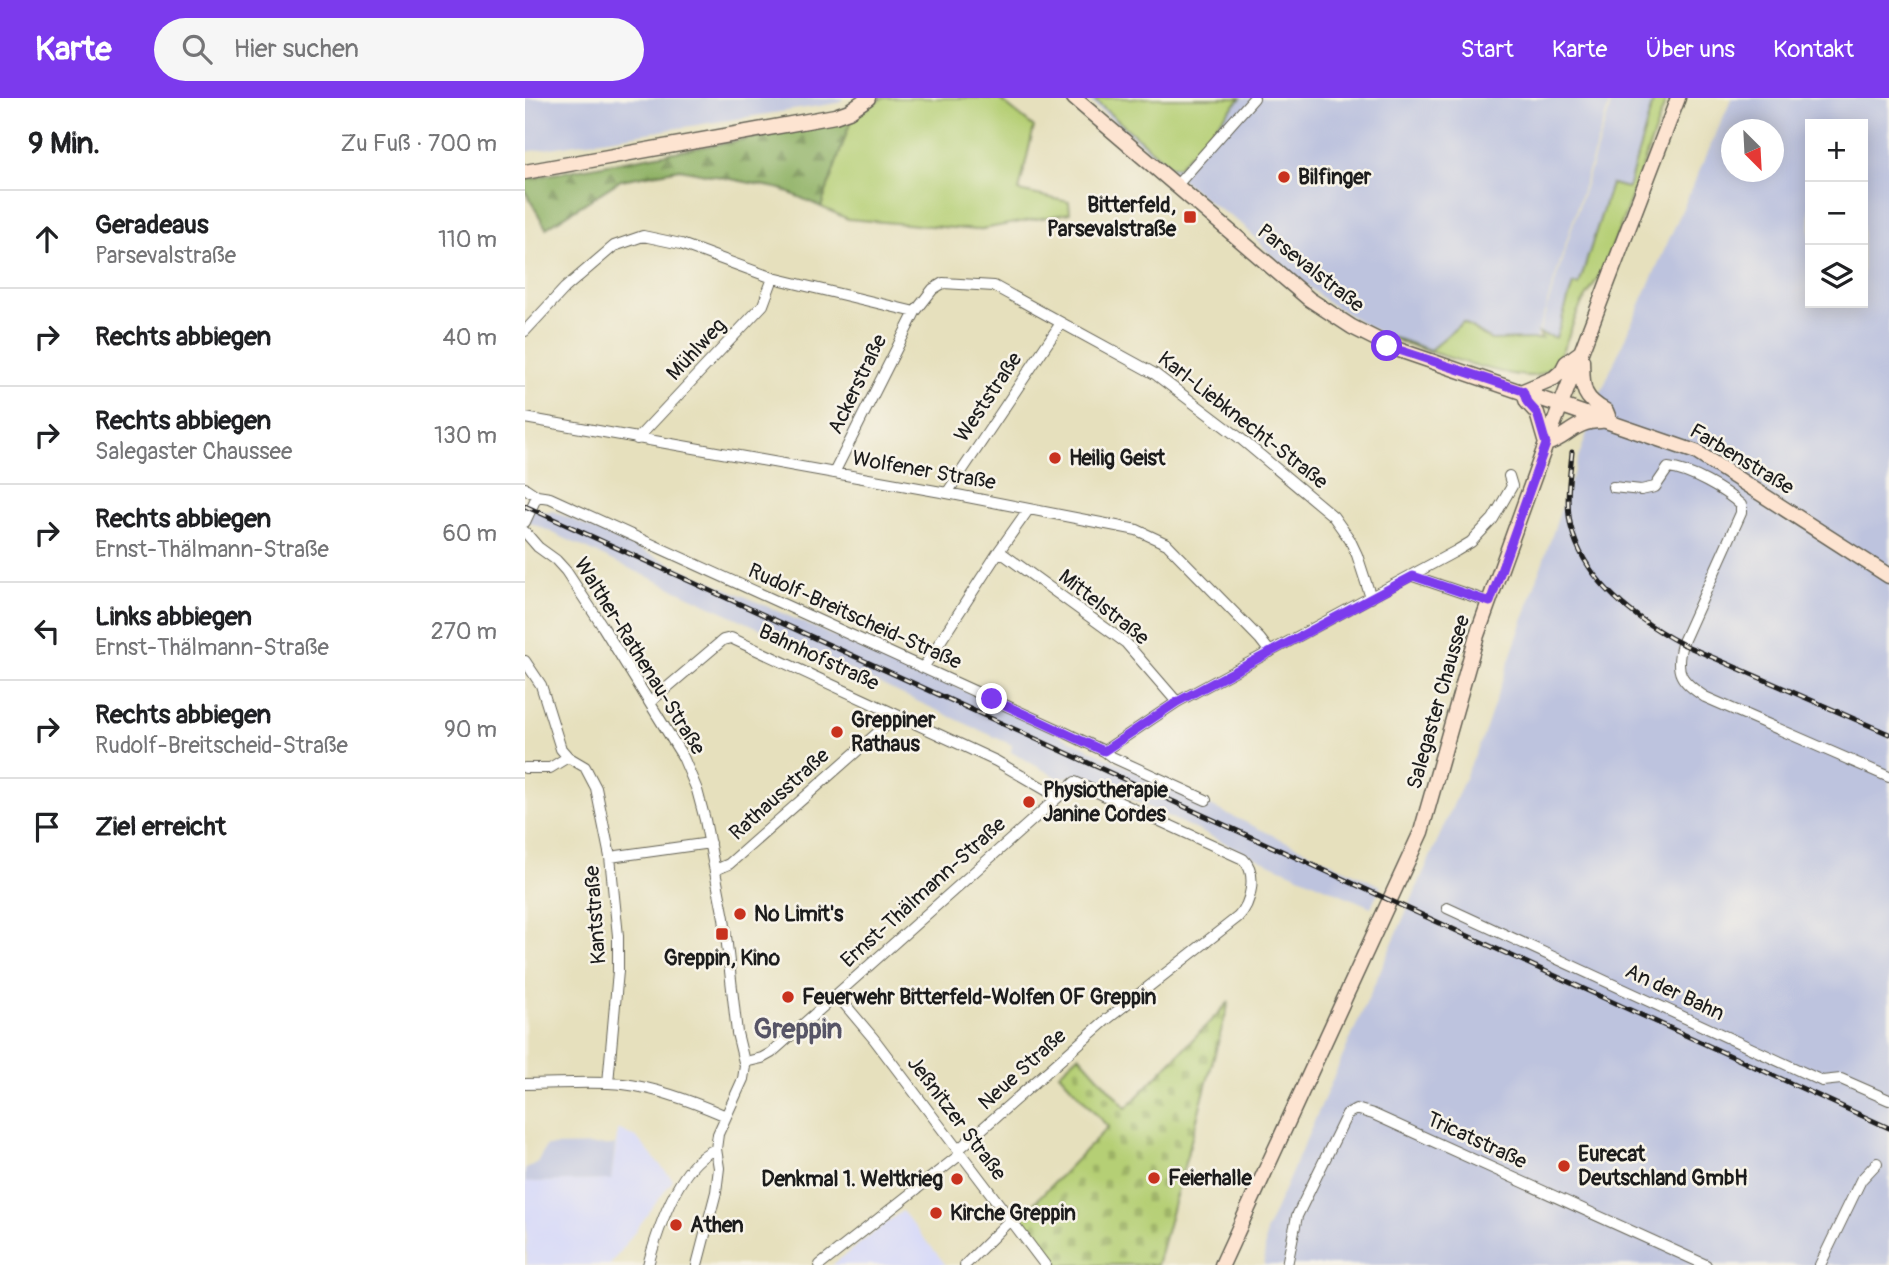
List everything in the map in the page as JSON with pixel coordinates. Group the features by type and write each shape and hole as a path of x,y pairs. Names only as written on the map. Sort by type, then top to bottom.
{"street":[{"path":"525,172 835,116 849,111 868,98"},
{"name":"Parsevalstraße","path":"1075,98 1309,299 1352,327 1396,349 1561,404"},
{"path":"1177,186 1254,98"},
{"name":"Salegaster Chaussee","path":"1222,1265 1421,832 1473,650 1546,444 1678,98"},
{"path":"525,331 565,288 614,246 643,236 681,244 773,278 915,312"},
{"name":"Mühlweg","path":"637,439 763,305 773,278"},
{"name":"Karl-Liebknecht-Straße","path":"915,312 933,289 943,283 994,286 1155,374 1241,439 1324,508 1350,540 1371,598"},
{"name":"Ackerstraße","path":"835,474 915,312"},
{"name":"Weststraße","path":"947,493 1061,323"},
{"path":"1581,352 1583,389 1592,403 1606,411 1609,421 1584,423 1564,433 1557,441 1546,444 1537,413 1527,402 1523,391 1554,378 1566,363 1581,352"},
{"name":"Farbenstraße","path":"1561,404 1696,452 1889,576"},
{"name":"Wolfener Straße","path":"525,418 947,493 1137,530 1167,544 1270,652"},
{"path":"1613,487 1641,490 1655,486 1668,468 1681,469 1733,497 1741,505 1741,513 1682,644 1680,671 1685,684 1705,697 1889,777"},
{"path":"1104,751 1177,702 1456,551 1483,531 1504,503 1512,486 1510,476"},
{"name":"Rudolf-Breitscheid-Straße","path":"525,488 537,496 551,498 1206,800"},
{"path":"525,522 537,496"},
{"path":"923,668 1028,510"},
{"name":"Walther-Rathenau-Straße","path":"525,532 566,571 650,702 690,773 710,843 727,934 738,1039 745,1062"},
{"name":"Mittelstraße","path":"999,551 1126,643 1177,702"},
{"path":"1413,576 1490,602"},
{"name":"Bahnhofstraße","path":"650,702 723,640 731,638 1012,769 1058,797"},
{"path":"525,661 541,685 561,749 568,757 550,768 525,768"},
{"name":"Rathausstraße","path":"715,870 729,864 891,721 895,714"},
{"name":"Kantstraße","path":"568,757 585,767 596,788 610,857 618,936 618,971 608,1083"},
{"name":"Neue Straße","path":"820,1265 960,1152 1106,1020 1243,912 1249,897 1251,872 1243,859 1075,782 1058,797"},
{"name":"Ernst-Thälmann-Straße","path":"745,1062 771,1053 1058,797"},
{"path":"610,857 710,843"},
{"name":"An der Bahn","path":"1447,908 1822,1081 1841,1079 1889,1100"},
{"name":"Jeßnitzer Straße","path":"837,995 1045,1265"},
{"path":"697,1265 716,1192 719,1168 716,1149 718,1134 743,1079 745,1062"},
{"path":"525,1084 608,1083 647,1089 726,1116"},
{"name":"Tricatstraße","path":"1287,1265 1297,1216 1347,1114 1356,1109 1373,1114 1706,1265"},
{"path":"647,1265 661,1220 685,1177 701,1157 716,1149"},
{"path":"1820,1265 1861,1180 1877,1163"},
{"path":"965,1265 1011,1219"}],"shaded area":[{"path":"525,98 844,98 838,103 525,152"},
{"path":"1086,98 1611,98 1536,339 1491,340 1463,322 1430,350 1380,333 1327,302 1269,253 1243,225 1210,203"},
{"path":"1613,98 1654,98 1628,188 1611,184 1579,286 1573,285 1556,338 1539,333"},
{"path":"1732,98 1889,98 1889,1265 1264,1265 1266,1231 1483,737 1601,392 1721,123 1721,182 1784,182 1784,119 1723,119"},
{"path":"525,503 545,512 553,511 885,659 898,659 1381,886 1371,907 1255,857 1077,774 1060,779 1011,752 1012,745 525,520"},
{"path":"618,1129 637,1138 673,1180 610,1265 527,1265 525,1182 611,1180"},
{"path":"615,1145 611,1180 525,1182 525,1169 537,1163 546,1146"},
{"path":"902,1211 946,1265 832,1265"}],"green space":[{"path":"882,98 998,98 1034,127 1019,191 1069,202 1070,213 977,230 848,219 821,207 851,120"},
{"path":"1092,98 1241,98 1178,167 1170,166"},
{"path":"1654,98 1667,98 1621,226 1601,273 1579,309 1554,364 1538,375 1508,373 1413,346 1380,333 1430,350 1463,322 1491,340 1542,338 1539,333 1556,338 1573,284 1579,285 1611,184 1628,188"},
{"path":"851,120 821,207 781,189 680,169 621,180 546,228 525,191 525,179"},
{"path":"1229,1002 1157,1265 1054,1265 1019,1218 1108,1127 1059,1073 1079,1055 1126,1108"}],"railway":[{"path":"1572,452 1568,499 1571,527 1588,565 1614,597 1647,623 1682,644 1889,734"},
{"path":"525,506 1889,1128"}],"place":[{"name":"Bilfinger","path":"1284,177"},
{"name":"Bitterfeld, Parsevalstraße","path":"1190,217"},
{"name":"Heilig Geist","path":"1055,458"},
{"name":"Greppiner Rathaus","path":"837,732"},
{"name":"Physiotherapie Janine Cordes","path":"1029,802"},
{"name":"No Limit's","path":"740,914"},
{"name":"Greppin, Kino","path":"722,934"},
{"name":"Feuerwehr Bitterfeld-Wolfen OF Greppin","path":"788,997"},
{"name":"Eurecat Deutschland GmbH","path":"1564,1166"},
{"name":"Feierhalle","path":"1154,1178"},
{"name":"Denkmal 1. Weltkrieg","path":"957,1179"},
{"name":"Kirche Greppin","path":"936,1213"},
{"name":"Athen","path":"676,1225"}],"district":[{"name":"Greppin","path":"798,1028"}],"route":[{"path":"992,699 1104,751 1149,718 1177,702 1413,576 1490,602 1546,444 1537,413 1527,402 1523,391 1387,346"}]}
